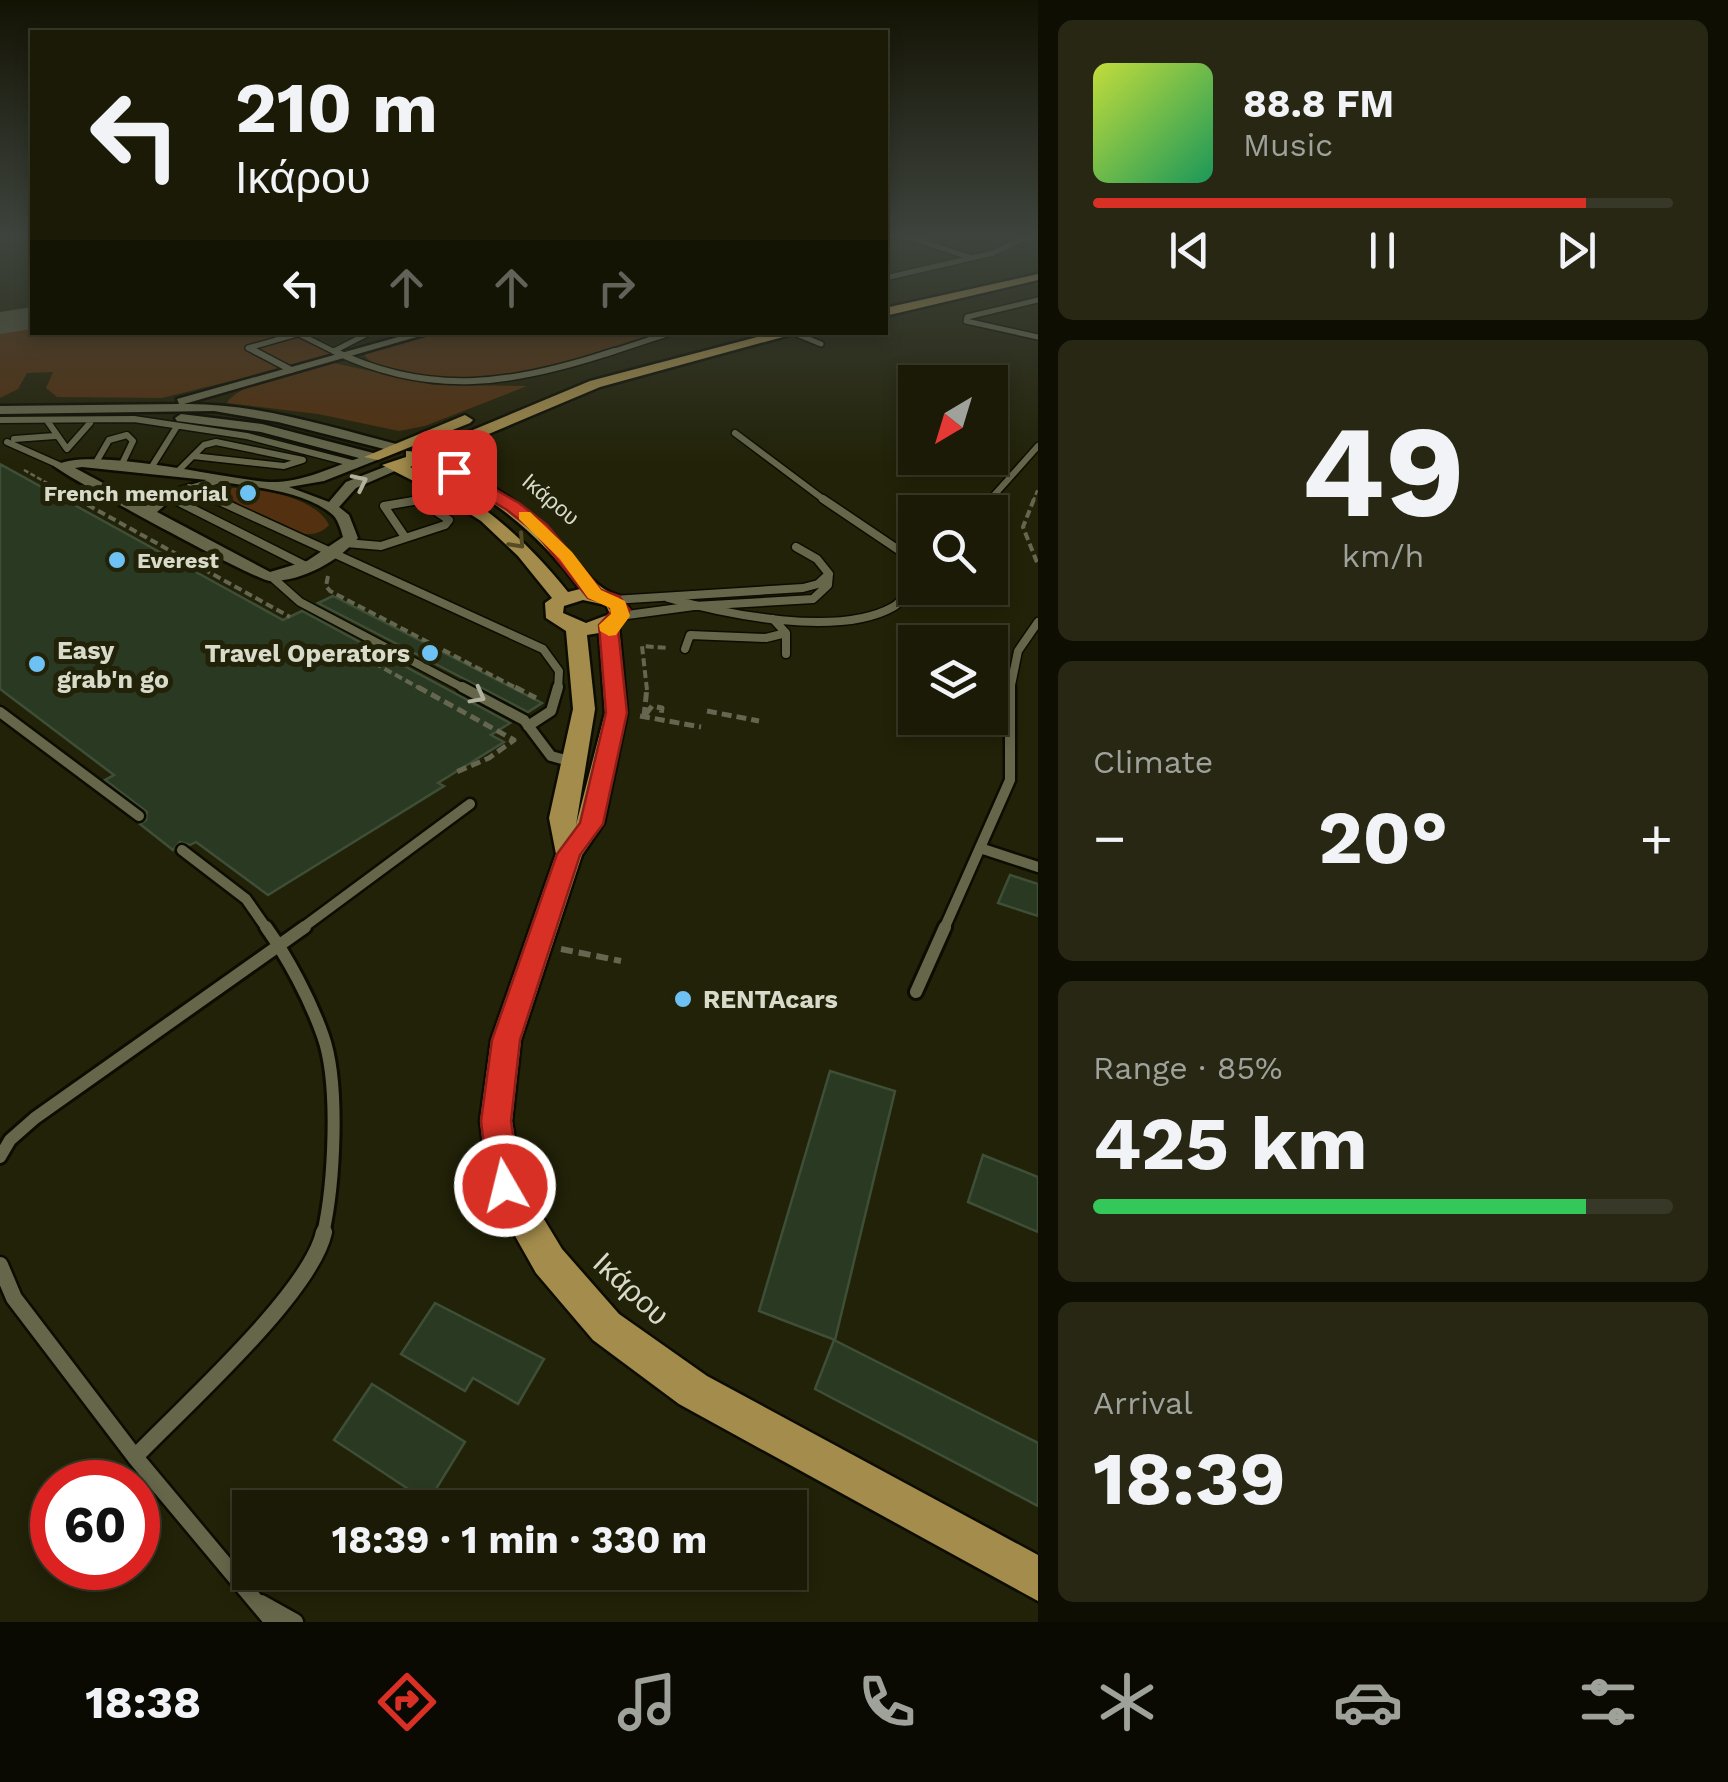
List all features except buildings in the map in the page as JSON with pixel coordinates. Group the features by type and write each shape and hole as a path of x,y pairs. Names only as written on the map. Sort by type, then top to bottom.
{"main road":[{"path":"363,460 576,378 737,335"},
{"path":"397,468 595,384 785,335"},
{"name":"Ικάρου","path":"396,448 486,489 541,528 609,609 616,713 591,824 569,854 506,1040 496,1121 505,1186 550,1262 606,1326 693,1390 1038,1579"},
{"path":"363,460 431,481 487,514 510,532 562,598 609,609"},
{"name":"Ικάρου","path":"562,598 555,603 553,614 576,628 584,709 562,818 569,854"},
{"path":"576,628 609,609"}],"street":[{"path":"171,407 194,396 339,353 417,335"},
{"path":"214,407 225,394 266,377"},
{"path":"171,407 174,415 182,418 305,438 363,460"},
{"path":"0,410 214,407 323,428 396,448"},
{"path":"305,438 323,428"},
{"path":"272,486 319,478 363,460"},
{"path":"95,464 178,470 272,486 331,508 348,522 353,546 329,560 273,578 259,575 62,466 95,464"},
{"path":"331,508 351,485 397,468"},
{"path":"146,514 167,496 189,487 234,480"}],"lane":[{"path":"985,313 967,317 966,321 1038,337"},
{"path":"290,335 248,348 291,370"},
{"path":"300,335 412,378 494,384 663,335"},
{"path":"339,353 366,335"},
{"path":"799,335 821,344"},
{"path":"7,442 24,418"},
{"path":"0,420 134,418 363,460"},
{"path":"48,422 54,436 64,448 70,449 90,423"},
{"path":"151,468 176,428"},
{"path":"735,433 858,526 898,551"},
{"path":"95,464 109,440 127,435 134,440 122,466"},
{"path":"7,442 54,436"},
{"path":"7,442 62,466"},
{"path":"178,470 204,445 216,442 303,460 284,466 194,456"},
{"path":"995,495 1038,446"},
{"path":"189,487 329,560 371,569 543,649 559,671 557,706 544,720 528,726"},
{"path":"167,496 304,565"},
{"path":"371,569 353,546 405,537 445,525 449,520 418,500 384,506 405,537"},
{"path":"609,609 812,599 828,585 829,574 817,559 796,548"},
{"path":"609,609 668,598 803,588 829,574"},
{"path":"273,578 300,602 524,720 552,756 574,762"},
{"path":"668,598 773,618 853,618 878,613 898,602"},
{"path":"773,618 786,633 786,654"},
{"path":"916,992 1010,780 1014,760 1009,723 1012,691 1023,639 1038,622"},
{"path":"685,649 690,635 766,638 786,633"},
{"path":"0,712 140,816"},
{"path":"0,1157 10,1140 35,1118 279,946 470,804"},
{"path":"980,848 1038,867"},
{"path":"135,1457 292,1294 322,1245 330,1204 332,1074 323,1035 279,946 246,900 182,850"},
{"path":"0,1264 14,1298 135,1457 273,1622"},
{"path":"252,1597 295,1622"}],"path":[{"path":"14,464 290,617"},
{"path":"1038,488 1023,527 1038,565"},
{"path":"329,560 326,586 330,591 557,706"},
{"path":"644,717 648,690 642,646 685,649"},
{"path":"366,658 514,740 490,758 461,773 454,772"},
{"path":"644,717 652,706 662,708 660,722"},
{"path":"707,710 759,722"},
{"path":"644,717 701,727"},
{"path":"538,944 621,961"}],"shaded area":[{"path":"30,325 30,335 292,335 330,352 328,357 162,398 57,397 46,388 53,372 27,373 18,389 0,398 0,330"},
{"path":"432,335 649,335 560,364 495,378 429,378 373,363 363,353"},
{"path":"334,363 434,385 527,386 425,426 399,431 318,414 227,403 259,383"},
{"path":"232,488 272,492 300,501 322,515 329,525 319,532 295,533 234,501 228,494"}],"taxiway":[{"path":"0,323 30,318"}],"slow traffic":[{"path":"525,516 566,555 594,594 618,605 620,616 609,625 609,631"}],"place":[{"name":"French memorial","path":"248,493"},
{"name":"Everest","path":"117,560"},
{"name":"Travel Operators","path":"430,653"},
{"name":"Easy grab'n go","path":"37,664"},
{"name":"RENTAcars","path":"683,999"}],"route":[{"path":"454,472 513,506 541,528 594,594 613,600 621,610 609,625 616,713 591,824 569,854 506,1040 496,1121 505,1186"}]}
